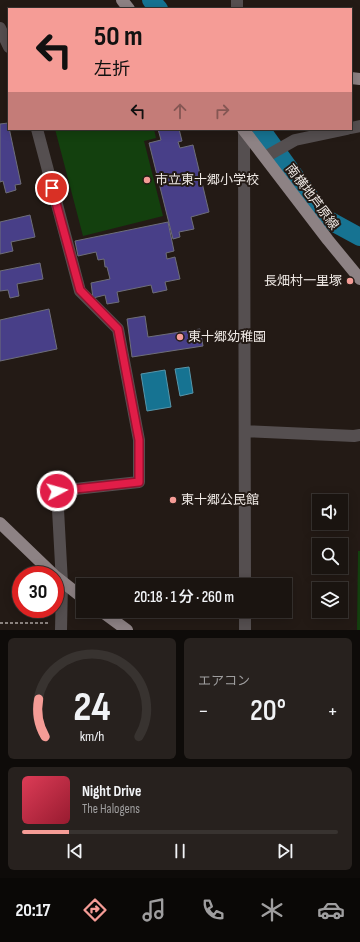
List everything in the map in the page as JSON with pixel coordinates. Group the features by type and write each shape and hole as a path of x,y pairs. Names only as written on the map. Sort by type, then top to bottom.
{"main road":[{"path":"122,0 129,8"},
{"name":"南横地芦原線","path":"244,130 328,240 360,278"},
{"path":"0,523 45,566"},
{"path":"64,583 76,593"},
{"path":"110,618 128,630"}],"street":[{"path":"0,28 8,45"},
{"path":"37,130 80,290 118,329 139,440 139,482 57,491 57,566"},
{"path":"244,130 245,578"},
{"path":"265,157 295,140 342,130"},
{"path":"245,431 354,436 360,435"},
{"path":"245,618 245,630"}],"path":[{"path":"0,623 61,626"}],"green space":[{"path":"55,130 154,130 156,138 144,141 163,216 83,236"},
{"path":"358,551 360,551 360,630 357,630"}],"water":[{"path":"189,367 193,393 180,396 175,369"},
{"path":"165,370 171,407 147,411 141,374"}],"building":[{"path":"8,123 8,130 9,130 21,184 15,185 16,190 6,193 3,181 0,182 0,124"},
{"path":"158,130 179,130 182,141 178,142 180,148 193,145 209,212 191,217 194,229 179,232 180,237 173,239 149,143 161,140"},
{"path":"30,215 35,237 11,242 13,251 0,254 0,222"},
{"path":"168,222 174,251 166,253 167,259 175,257 180,279 165,282 167,290 153,293 151,285 117,292 119,302 107,304 105,295 93,298 91,283 110,279 107,267 105,267 104,259 98,260 96,252 78,256 75,241"},
{"path":"40,263 43,279 17,284 19,296 10,298 8,290 0,291 0,271"},
{"path":"49,309 57,349 0,361 0,320"},
{"path":"145,316 148,337 200,329 203,346 132,357 127,319"}],"waterway":[{"path":"151,0 158,8"},
{"path":"262,130 325,218 360,237"}],"place":[{"name":"市立東十郷小学校","path":"147,180"},
{"name":"長畑村一里塚","path":"350,281"},
{"name":"東十郷幼稚園","path":"180,337"},
{"name":"東十郷公民館","path":"173,500"}],"route":[{"path":"52,188 80,290 118,329 139,440 139,482 57,491"}]}
